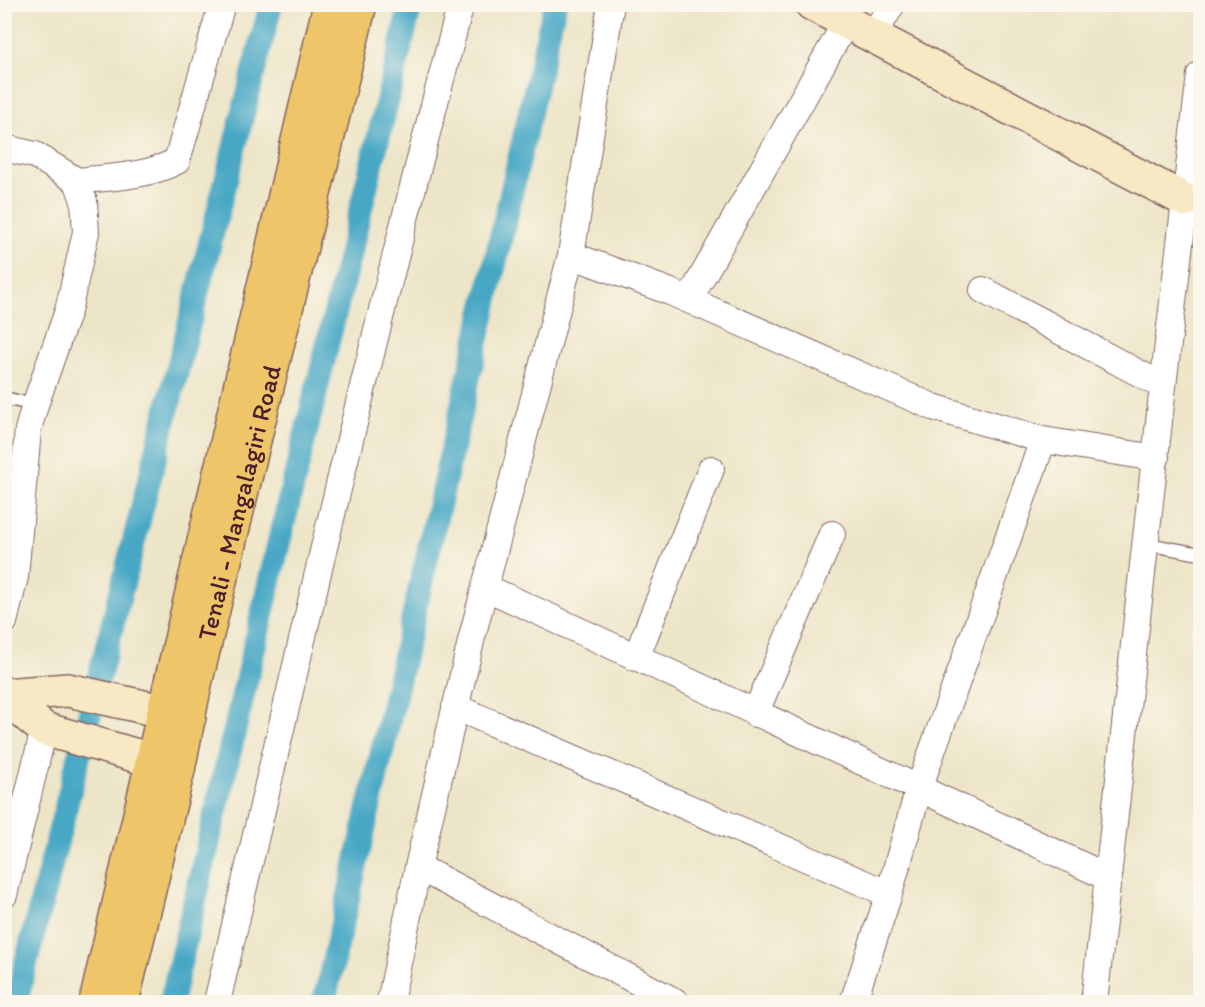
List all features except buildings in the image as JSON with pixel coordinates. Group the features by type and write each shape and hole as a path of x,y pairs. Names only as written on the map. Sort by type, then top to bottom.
{"main road":[{"name":"Tenali - Mangalagiri Road","path":"96,1002 157,763 330,4"},
{"name":"Tenali - Mangalagiri Road","path":"168,712 195,684 360,4"},
{"name":"Tenali - Mangalagiri Road","path":"122,1002 157,763"}],"street":[{"path":"81,191 160,169 177,160 222,4"},
{"path":"217,1002 426,133 461,4"},
{"path":"390,1002 455,707 571,255 611,4"},
{"path":"812,4 1185,200"},
{"path":"690,300 859,29 892,4"},
{"path":"1094,1002 1200,75"},
{"path":"4,148 35,155 81,191 86,232 68,311 28,430 15,577 4,622"},
{"path":"571,255 690,300 933,407 1043,441 1156,458"},
{"path":"983,290 1163,386"},
{"path":"853,1002 889,894 919,788 1043,441"},
{"path":"636,658 711,469"},
{"path":"755,714 832,534"},
{"path":"485,587 1109,878"},
{"path":"4,695 69,690 168,712"},
{"path":"4,695 50,731 157,763"},
{"path":"455,707 889,894"},
{"path":"4,895 50,731"},
{"path":"418,867 676,1002"}],"lane":[{"path":"4,398 35,405"},
{"path":"1146,544 1200,554"}],"waterway":[{"path":"16,1002 271,4"},
{"path":"171,1002 277,550 411,4"},
{"path":"324,1002 555,4"}]}
